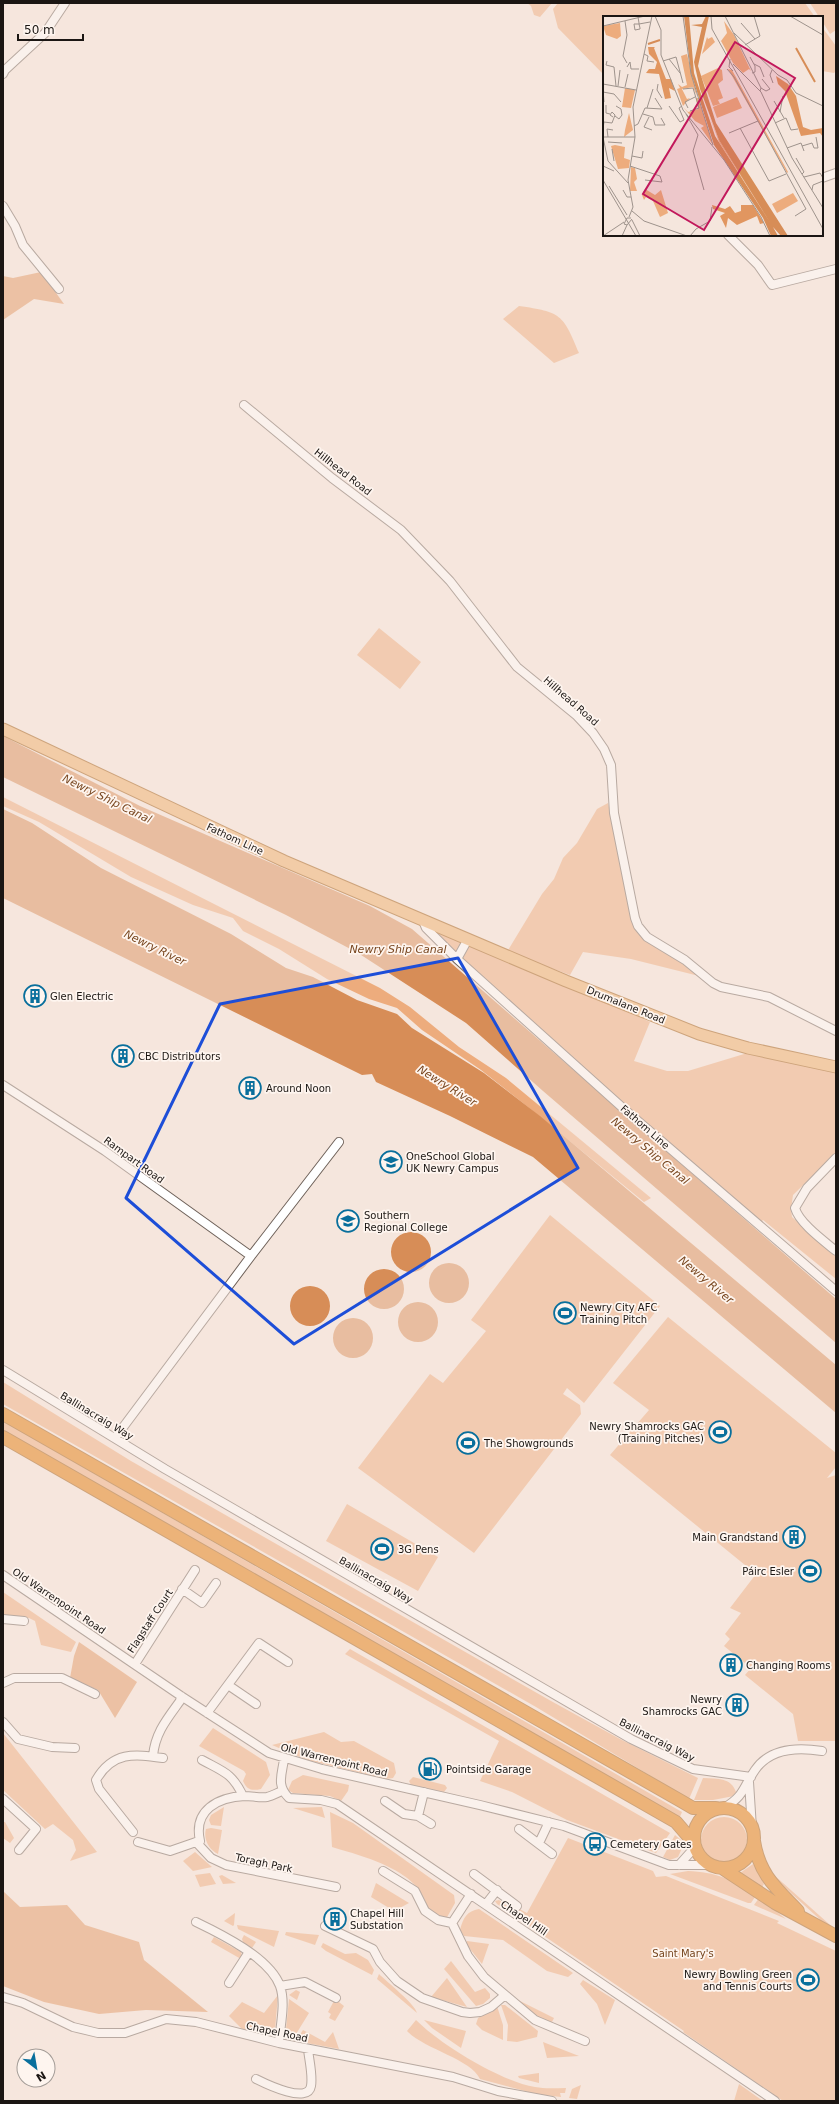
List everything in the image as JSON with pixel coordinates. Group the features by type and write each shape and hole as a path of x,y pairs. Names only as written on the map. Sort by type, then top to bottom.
{"highway":[{"path":"3,1414 681,1801 694,1808 720,1808 740,1813 753,1833 761,1867 769,1880 806,1919"},
{"path":"3,1437 670,1819 683,1828 705,1860 775,1903 836,1936"},
{"path":"695,1845 694,1835 698,1822 708,1811 720,1808"},
{"path":"717,1866 730,1868 745,1860 750,1854 753,1833"}],"main road":[{"name":"Fathom Line","path":"3,729 229,836 423,921"},
{"name":"Drumalane Road","path":"423,921 566,981 699,1034 748,1048 836,1067"}],"street":[{"path":"3,74 5,70 45,33 65,3"},
{"path":"823,178 836,173"},
{"path":"3,206 15,226 23,245 59,289"},
{"path":"729,236 758,265 772,286 836,269"},
{"name":"Hillhead Road","path":"244,405 332,478 401,530 469,604 517,666 558,702 577,716 593,733 604,749 611,765 614,813 635,918 641,931 647,937 685,960 713,983 721,987 769,997 836,1031"},
{"name":"Fathom Line","path":"423,921 426,928 457,959 624,1109 836,1291"},
{"path":"457,959 468,939"},
{"name":"Rampart Road","path":"3,1085 105,1151 251,1256"},
{"path":"116,1438 251,1256 339,1142"},
{"path":"836,1158 807,1188 795,1208 797,1214 803,1221 836,1251"},
{"name":"Ballinacraig Way","path":"3,1370 165,1469 631,1739 692,1770 750,1779"},
{"name":"Flagstaff Court","path":"135,1664 195,1570"},
{"name":"Old Warrenpoint Road","path":"3,1575 181,1696 269,1753 284,1759 549,1822 669,1865 717,1866"},
{"name":"Flagstaff Court","path":"182,1589 202,1603 216,1583"},
{"path":"3,1619 24,1621"},
{"path":"207,1713 260,1643 288,1662"},
{"path":"3,1683 14,1678 62,1678 95,1694"},
{"path":"228,1685 256,1704"},
{"path":"153,1756 154,1743 159,1730 180,1701 181,1696"},
{"path":"3,1722 18,1739 52,1747 75,1748"},
{"path":"720,1808 740,1796 762,1762 784,1751 807,1749 822,1751"},
{"path":"133,1832 99,1789 96,1780 101,1771 114,1761 128,1754 163,1758"},
{"path":"138,1842 170,1851 200,1841 200,1820 207,1808 217,1802 243,1796 266,1797 282,1791 280,1780 284,1759"},
{"path":"202,1760 226,1773 236,1781 243,1796"},
{"path":"750,1779 753,1833"},
{"name":"Chapel Hill","path":"282,1791 289,1798 321,1800 337,1804 775,2101"},
{"path":"418,1816 424,1792"},
{"path":"3,1799 36,1829 19,1850"},
{"path":"385,1801 404,1814 418,1816 430,1824"},
{"path":"539,1843 549,1822"},
{"path":"519,1829 552,1854"},
{"name":"Toragh Park","path":"196,1842 211,1858 226,1865 336,1887"},
{"path":"679,1865 695,1845"},
{"path":"383,1871 415,1891 425,1911 438,1920 452,1923"},
{"name":"Chapel Hill","path":"474,1874 517,1906"},
{"path":"486,1904 497,1890"},
{"path":"452,1923 471,1894"},
{"path":"196,1922 237,1943 274,1975 280,1986 282,2003 278,2043"},
{"path":"452,1923 468,1956 484,1977 504,1995 536,2020 585,2041"},
{"path":"325,1926 374,1949 380,1962 397,1981 429,2001 462,2012 480,2012 491,2007 504,1995"},
{"path":"229,1983 249,1952"},
{"path":"280,1986 305,1982 336,1998"},
{"name":"Chapel Road","path":"3,1997 23,2003 73,2027 98,2033 125,2033 166,2019 196,2022 278,2043 453,2077 498,2091 552,2101"},
{"path":"256,2079 292,2096 299,2098 305,2097 310,2092 312,2084 308,2049"}],"highlighted area":[{"path":"458,958 578,1168 294,1344 126,1198 220,1004"}],"green space":[{"path":"527,3 552,3 540,17 534,15 531,6"},
{"path":"558,3 805,3 814,16 603,16 603,74 558,28 553,9"},
{"path":"810,3 836,3 836,30 830,34 823,23 823,16 818,16"},
{"path":"823,28 836,46 836,71 834,73 823,71"},
{"path":"519,306 544,310 559,317 569,330 579,353 554,363 503,319"},
{"path":"379,628 421,662 400,689 357,655"},
{"path":"3,797 380,988 410,1007 459,1047 506,1078 651,1198 644,1202 481,1070 422,1030 397,1008 369,999 327,979 279,949 243,931 233,918 193,905 131,877 39,822 3,806"},
{"path":"608,803 636,922 642,935 688,962 703,977 631,959 583,952 570,975 507,952 542,894 554,879 563,858 577,843 597,809"},
{"path":"425,928 554,978 650,1022 634,1061 667,1071 688,1071 754,1051 836,1071 836,1153 793,1195 791,1209 792,1217 836,1257 836,1279 763,1220 758,1225"},
{"path":"550,1215 660,1306 584,1403 567,1388 563,1394 580,1405 581,1414 474,1553 358,1468 430,1374 443,1383 486,1331 471,1320"},
{"name":"Newry Shamrocks GAC (Training Pitches)","path":"668,1317 836,1453 836,1467 827,1478 836,1475 835,1741 798,1741 793,1714 745,1675 751,1668 724,1646 730,1639 725,1634 741,1613 730,1608 756,1574 610,1455 649,1410 613,1383"},
{"path":"3,1382 131,1461 551,1701 620,1739 698,1778 689,1799 536,1707 3,1404"},
{"path":"3,1421 682,1812 679,1819 3,1430"},
{"name":"3G Pens","path":"347,1504 438,1557 418,1591 326,1541"},
{"path":"3,1592 76,1642 71,1652 41,1645 35,1621 29,1618 3,1616"},
{"path":"350,1649 670,1833 656,1853 567,1820 512,1792 480,1781 499,1741 345,1654"},
{"path":"213,1728 266,1762 270,1775 261,1789 252,1790 248,1788 243,1781 246,1774 244,1771 199,1746"},
{"path":"324,1732 341,1742 354,1741 394,1763 396,1773 393,1778 386,1779 307,1760 272,1745"},
{"path":"3,1733 97,1852 70,1861 76,1850 73,1840 53,1824 45,1829 3,1790"},
{"path":"303,1775 349,1785 348,1791 341,1801 330,1796 293,1793 288,1790 292,1781"},
{"path":"413,1777 445,1785 447,1788 444,1792 411,1785 409,1781"},
{"path":"703,1778 727,1781 734,1787 736,1792 734,1796 713,1800 694,1800"},
{"path":"224,1807 221,1826 211,1825 209,1820 211,1815"},
{"path":"322,1807 325,1818 293,1808"},
{"path":"330,1812 353,1823 454,1895 455,1903 446,1919 428,1909 423,1896 414,1884 403,1875 389,1867 360,1855 332,1847"},
{"path":"719,1817 729,1817 737,1821 743,1827 747,1835 747,1845 743,1853 737,1859 729,1863 719,1863 711,1859 705,1853 701,1845 701,1835 705,1827 711,1821"},
{"path":"3,1822 5,1822 14,1838 10,1843 3,1838"},
{"path":"211,1828 222,1830 218,1854 209,1847 205,1837 206,1829"},
{"path":"675,1835 681,1840 683,1846 678,1857 670,1860 663,1857"},
{"name":"Saint Mary's","path":"568,1838 653,1871 656,1877 666,1876 779,1921 777,1923 836,1951 836,2101 783,2101 683,2032 684,2031 497,1904 495,1901 499,1900 507,1906 510,1904 527,1913"},
{"path":"195,1852 212,1867 193,1871 183,1861"},
{"path":"753,1864 764,1884 762,1887 740,1873"},
{"path":"688,1871 716,1875 732,1881 740,1885 755,1897 751,1903 748,1903 670,1874"},
{"path":"210,1873 216,1884 200,1887 195,1875"},
{"path":"222,1875 236,1883 223,1884 219,1876"},
{"path":"774,1875 833,1929 825,1924 783,1886"},
{"path":"376,1883 409,1903 394,1911 371,1897"},
{"path":"759,1898 786,1919 754,1905"},
{"path":"479,1909 573,1973 568,1977 547,1971 503,1940 464,1936 460,1930 464,1919 471,1911"},
{"path":"235,1913 233,1926 224,1921"},
{"path":"237,1925 279,1931 274,1947 238,1929"},
{"path":"286,1932 319,1935 315,1945 285,1935"},
{"path":"244,1935 256,1942 252,1948 243,1942 242,1939"},
{"path":"214,1937 241,1952 241,1959 211,1942"},
{"path":"467,1941 489,1944 482,1964 466,1944"},
{"path":"323,1943 345,1954 356,1953 368,1960 374,1970 372,1975 326,1951 321,1947"},
{"path":"451,1961 475,1992 485,1988 490,1994 490,1998 483,2004 476,2006 444,1969"},
{"path":"379,1974 411,2004 417,2013 377,1979"},
{"path":"447,1978 467,2007 431,1997"},
{"path":"583,1980 615,2000 605,2025 597,2004 580,1984"},
{"path":"296,1990 300,1992 297,2000 289,1995"},
{"path":"278,1995 275,2030 269,2034 245,2032 229,2016 242,2002 264,2013"},
{"path":"512,1997 554,2018 552,2022 537,2018"},
{"path":"289,1999 309,2013 293,2039 286,2029"},
{"path":"335,1999 344,2006 335,2021 329,2018 331,2014 328,2012"},
{"path":"501,2005 505,2005 538,2031 537,2037 517,2042 507,2041 508,2025"},
{"path":"497,2006 503,2025 503,2040 482,2030 476,2024 478,2018"},
{"path":"416,2020 455,2051 505,2078 535,2087 566,2088 565,2093 560,2093 561,2097 536,2094 480,2079 475,2072 467,2066 424,2043 407,2031"},
{"path":"424,2020 466,2031 461,2048 432,2028"},
{"path":"303,2030 325,2042 333,2032 339,2049 296,2041"},
{"path":"543,2042 579,2056 547,2058"},
{"path":"539,2073 539,2083 519,2078 518,2076"},
{"path":"739,2084 763,2101 734,2101"},
{"path":"581,2085 577,2099 569,2098 572,2089"}],"shaded area":[{"path":"41,272 64,304 34,299 3,320 3,276 13,278"},
{"path":"79,1642 137,1682 115,1718 98,1690 70,1678 74,1656"},
{"path":"3,1891 20,1907 67,1905 85,1925 139,1942 144,1960 208,2012 146,2010 99,2014 44,2002 3,1986"}],"water":[{"name":"Newry Ship Canal","path":"3,736 140,806 370,906 412,929 836,1299 836,1343 466,1023 358,953 286,915 3,777"},
{"name":"Newry River","path":"3,809 32,823 101,868 231,934 286,968 313,977 357,1000 397,1014 412,1028 484,1073 540,1116 836,1365 836,1413 533,1157 450,1116 376,1082 372,1074 362,1075 3,898"},
{"path":"411,1232 419,1234 425,1238 429,1244 431,1252 429,1260 425,1266 419,1270 411,1272 403,1270 397,1266 393,1260 391,1252 393,1244 397,1238 403,1234"},
{"path":"449,1263 457,1265 463,1269 467,1275 469,1283 467,1291 463,1297 457,1301 449,1303 441,1301 435,1297 431,1291 429,1283 431,1275 435,1269 441,1265"},
{"path":"384,1269 392,1271 398,1275 402,1281 404,1289 402,1297 398,1303 392,1307 384,1309 376,1307 370,1303 366,1297 364,1289 366,1281 370,1275 376,1271"},
{"path":"310,1286 318,1288 324,1292 328,1298 330,1306 328,1314 324,1320 318,1324 310,1326 302,1324 296,1320 292,1314 290,1306 292,1298 296,1292 302,1288"},
{"path":"418,1302 426,1304 432,1308 436,1314 438,1322 436,1330 432,1336 426,1340 418,1342 410,1340 404,1336 400,1330 398,1322 400,1314 404,1308 410,1304"},
{"path":"353,1318 361,1320 367,1324 371,1330 373,1338 371,1346 367,1352 361,1356 353,1358 345,1356 339,1352 335,1346 333,1338 335,1330 339,1324 345,1320"}],"place":[{"name":"Glen Electric","path":"35,996"},
{"name":"CBC Distributors","path":"123,1056"},
{"name":"Around Noon","path":"250,1088"},
{"name":"OneSchool Global UK Newry Campus","path":"391,1162"},
{"name":"Southern Regional College","path":"348,1221"},
{"name":"Newry City AFC Training Pitch","path":"565,1313"},
{"name":"Newry Shamrocks GAC (Training Pitches)","path":"720,1432"},
{"name":"The Showgrounds","path":"468,1443"},
{"name":"Main Grandstand","path":"794,1537"},
{"name":"3G Pens","path":"382,1549"},
{"name":"Páirc Esler","path":"810,1571"},
{"name":"Changing Rooms","path":"731,1665"},
{"name":"Newry Shamrocks GAC","path":"737,1705"},
{"name":"Pointside Garage","path":"430,1769"},
{"name":"Cemetery Gates","path":"595,1844"},
{"name":"Chapel Hill Substation","path":"335,1919"},
{"name":"Newry Bowling Green and Tennis Courts","path":"808,1980"}]}
